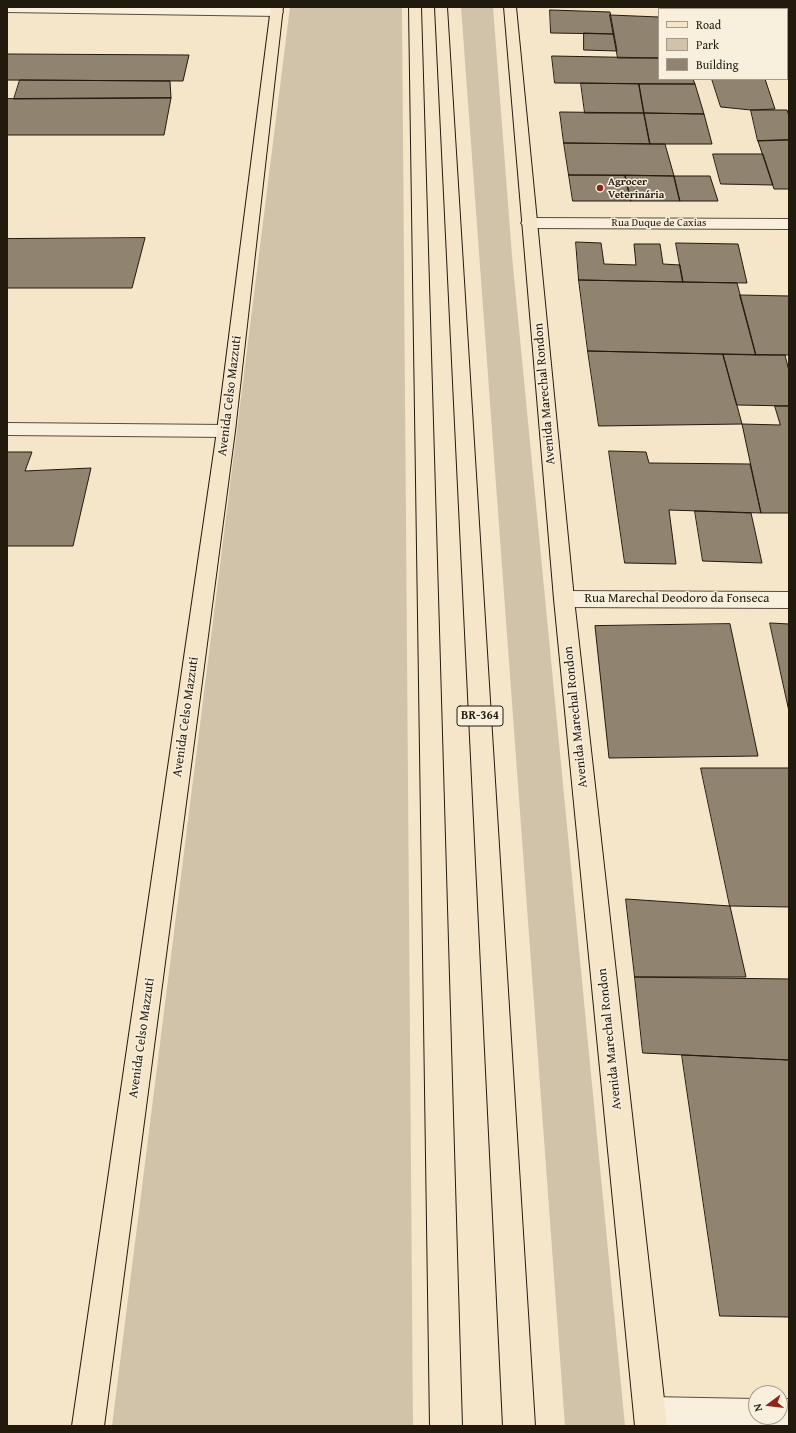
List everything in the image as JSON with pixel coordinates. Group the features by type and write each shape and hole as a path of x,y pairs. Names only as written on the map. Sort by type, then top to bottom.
{"main road":[{"path":"415,7 446,1426"},
{"name":"BR-364","path":"441,7 519,1426"},
{"name":"Avenida Marechal Rondon","path":"510,7 564,599 650,1420"},
{"name":"Avenida Celso Mazzuti","path":"88,1426 226,430 277,9"}],"street":[{"path":"7,8 277,9"},
{"name":"Rua Duque de Caxias","path":"529,223 789,224"},
{"path":"7,429 226,430"},
{"name":"Rua Marechal Deodoro da Fonseca","path":"564,599 789,600"},
{"path":"650,1420 748,1415"}],"green space":[{"path":"290,7 402,7 413,1426 112,1426"},
{"path":"461,7 493,7 512,256 625,1426 565,1426"}],"building":[{"path":"550,10 610,12 614,34 551,33"},
{"path":"610,15 658,17 658,58 618,58"},
{"path":"788,28 789,31 788,65"},
{"path":"584,33 614,34 617,51 584,50"},
{"path":"7,54 189,55 183,81 7,80"},
{"path":"552,56 658,58 658,80 693,80 695,84 555,83"},
{"path":"20,80 170,81 171,98 14,99"},
{"path":"712,80 765,80 775,109 751,110 721,107"},
{"path":"581,83 639,84 644,113 585,113"},
{"path":"639,84 695,84 704,114 644,113"},
{"path":"171,98 164,135 7,135 7,99"},
{"path":"751,110 787,110 789,116 789,140 758,141"},
{"path":"560,112 644,113 650,144 564,143"},
{"path":"644,113 704,114 712,144 650,144"},
{"path":"789,140 789,189 774,189 758,141"},
{"path":"564,143 665,144 674,176 569,175"},
{"path":"713,154 763,154 773,185 721,184"},
{"name":"Agrocer Veterinária","path":"569,175 625,175 631,201 573,201"},
{"path":"625,175 674,176 680,201 631,201"},
{"path":"674,176 710,176 718,201 680,201"},
{"path":"145,238 132,288 7,288 7,239"},
{"path":"576,242 601,243 604,264 636,265 634,244 660,244 663,264 680,265 683,282 579,280"},
{"path":"676,243 738,244 747,283 683,282"},
{"path":"579,280 737,283 756,355 588,351"},
{"path":"740,295 789,296 789,355 756,355"},
{"path":"588,351 723,354 742,424 599,426"},
{"path":"723,354 785,355 789,371 789,406 737,405"},
{"path":"775,406 789,406 789,513 761,513 742,424 780,425"},
{"path":"609,451 646,452 649,463 750,464 761,513 669,510 676,564 625,563"},
{"path":"7,452 32,452 25,471 91,468 73,546 7,546"},
{"path":"695,511 751,513 762,563 703,561"},
{"path":"770,623 789,624 789,711"},
{"path":"730,624 758,756 609,758 595,626"},
{"path":"701,768 789,768 789,907 730,906"},
{"path":"626,899 730,906 746,977 635,977"},
{"path":"635,977 789,979 789,1060 643,1053"},
{"path":"682,1055 789,1060 789,1317 720,1316"}],"place":[{"name":"Agrocer Veterinária","path":"600,188"}]}
